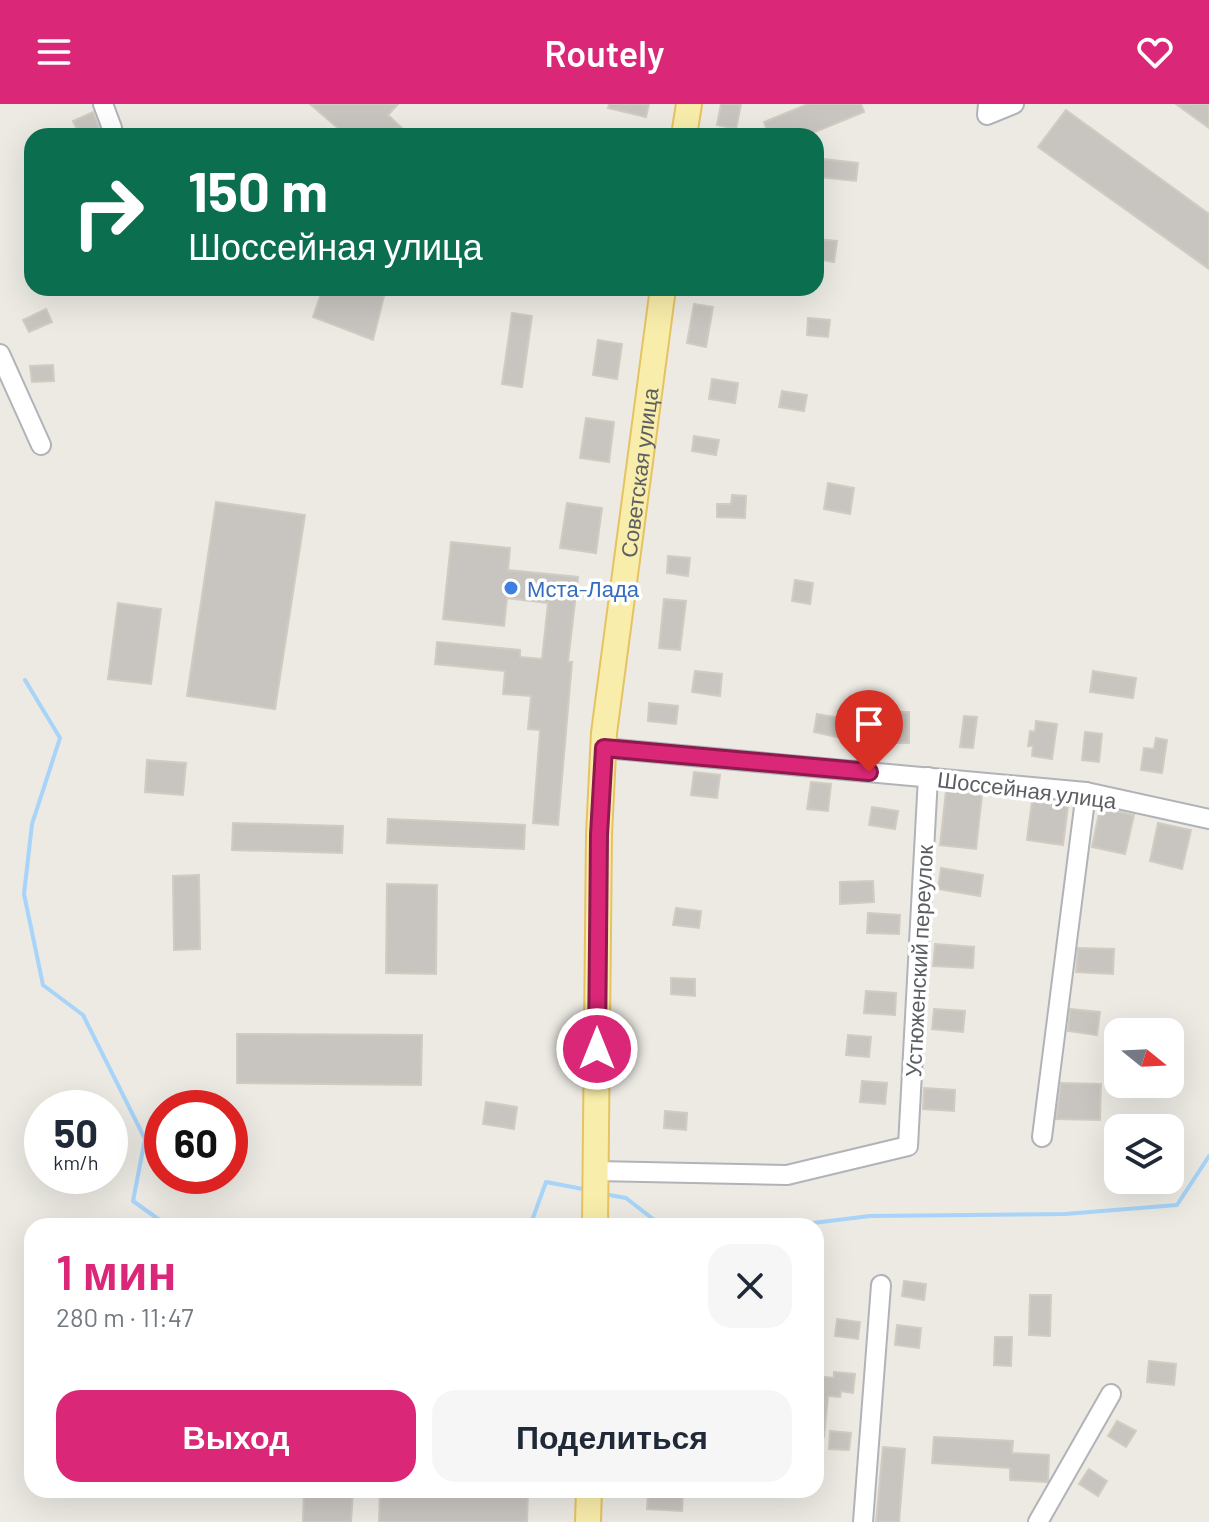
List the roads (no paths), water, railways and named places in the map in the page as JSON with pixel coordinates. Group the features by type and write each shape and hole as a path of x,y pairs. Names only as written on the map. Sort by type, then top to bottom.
{"main road":[{"path":"685,128 689,104"},
{"name":"Советская улица","path":"595,1218 599,835 604,748 662,296"},
{"path":"588,1522 589,1498"}],"street":[{"path":"103,104 112,128"},
{"path":"987,110 1014,104"},
{"path":"0,354 41,445"},
{"name":"Шоссейная улица","path":"604,748 1086,792 1209,819"},
{"name":"Устюженский переулок","path":"596,1185 787,1175 908,1146 928,777"},
{"path":"1042,1137 1086,792"},
{"path":"863,1522 881,1285"},
{"path":"1038,1522 1111,1394"}],"waterway":[{"path":"25,680 60,738 32,824 24,894 43,985 83,1015 145,1139 133,1201 157,1218"},
{"path":"824,1222 870,1216 1065,1214 1177,1205 1209,1156"},
{"path":"533,1218 546,1182 588,1190"},
{"path":"604,1194 626,1198 652,1218"}],"place":[{"name":"Мста-Лада","path":"511,588"}]}
